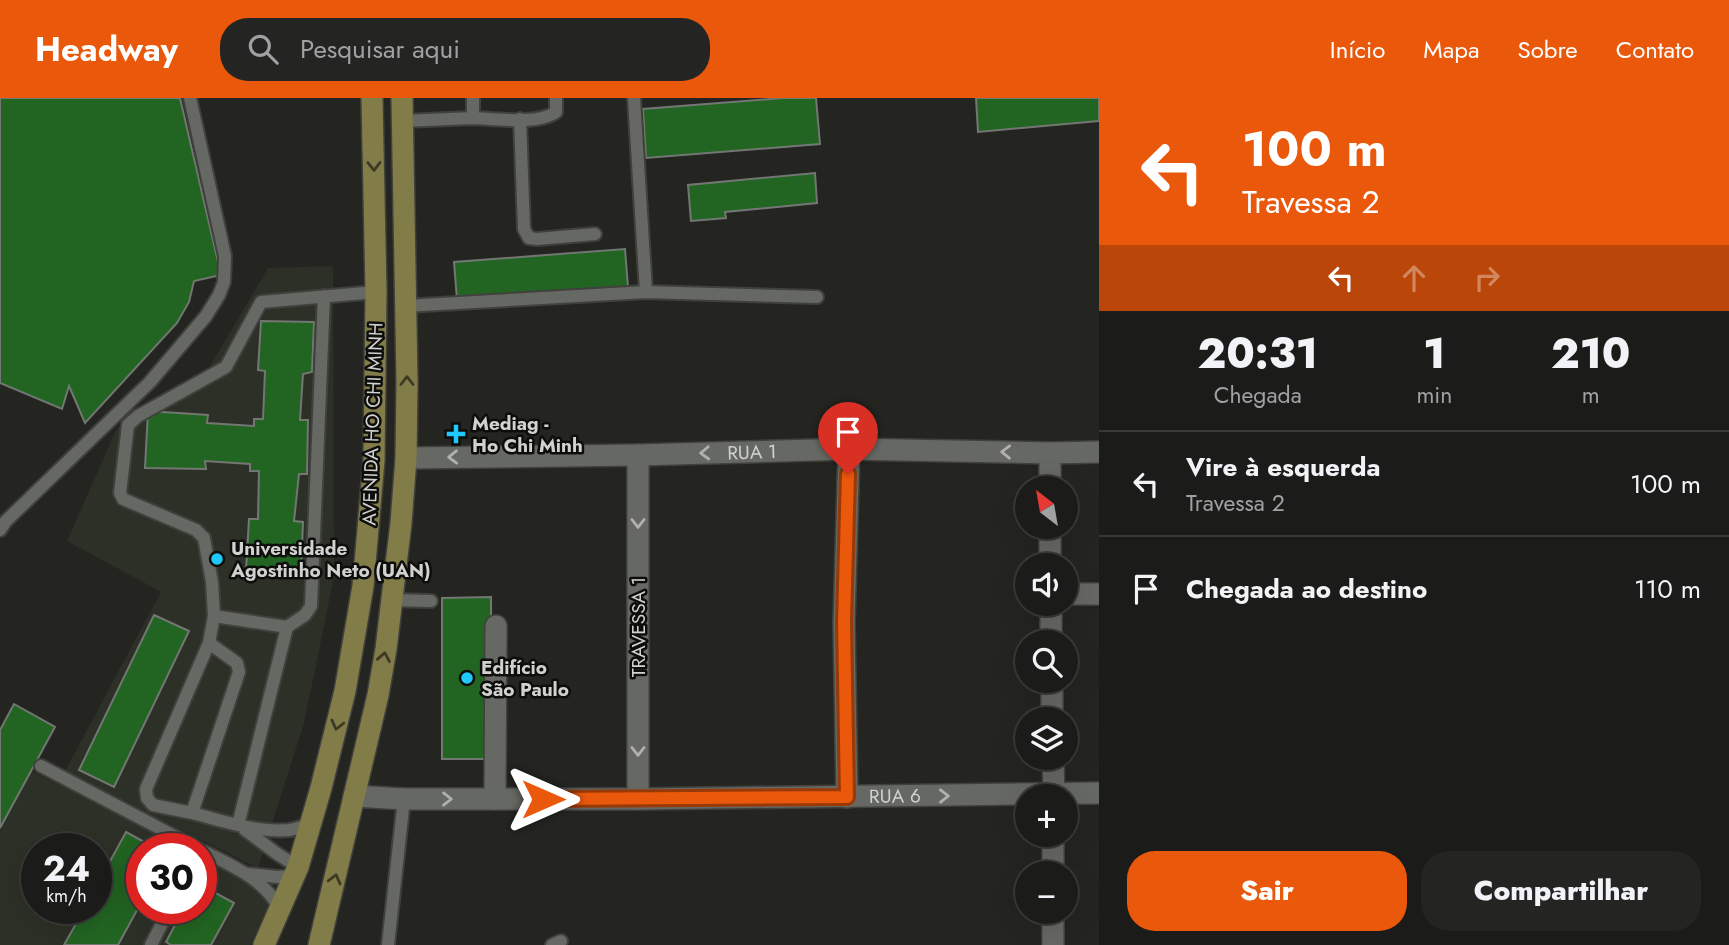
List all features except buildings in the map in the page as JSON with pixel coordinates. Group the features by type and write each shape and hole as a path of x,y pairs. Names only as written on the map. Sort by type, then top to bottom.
{"main road":[{"name":"AVENIDA HO CHI MINH","path":"264,945 296,871 310,824 345,691 363,586 374,460 376,292 372,98"},
{"name":"AVENIDA HO CHI MINH","path":"318,945 378,695 401,523 406,458 407,382 402,98"}],"street":[{"name":"RUA 1","path":"406,458 849,449 1099,452"},
{"path":"847,797 844,622 849,449"},
{"path":"1050,453 1050,476"},
{"name":"TRAVESSA 1","path":"638,455 638,799"},
{"path":"1078,594 1099,594"},
{"path":"495,626 495,799"},
{"name":"RUA 6","path":"1078,794 1099,793"},
{"name":"RUA 6","path":"354,796 404,799 638,799 1015,795"},
{"path":"1053,924 1053,945"}],"lane":[{"path":"0,530 6,521 150,382 206,316 219,295 224,282 225,256 190,98"},
{"path":"473,98 473,118"},
{"path":"402,121 549,118 556,112 556,98"},
{"path":"634,98 646,292"},
{"path":"520,119 524,229 529,238 595,234"},
{"path":"310,824 292,830 238,825 153,805 147,798 146,789 209,643 214,616 212,582 204,538 197,530 123,499 120,493 128,425 138,416 226,367 261,302 376,292"},
{"path":"405,306 646,292 817,297"},
{"path":"214,616 287,627 305,615 311,606 324,296"},
{"path":"391,600 431,601"},
{"path":"238,825 287,627"},
{"path":"192,813 239,672 237,663 209,643"},
{"path":"41,766 168,833"},
{"path":"388,945 404,799"},
{"path":"238,825 296,871 278,877 248,874"},
{"path":"217,858 248,874 273,895 281,909"},
{"path":"151,945 162,924"}],"shaded area":[{"name":"Universidade Agostinho Neto (UAN)","path":"333,266 334,577 304,723 258,868 217,848 217,833 187,833 64,773 161,592 67,541 117,428 209,368 268,268"},
{"path":"0,756 158,833 126,833 126,924 217,924 217,862 277,891 250,945 0,945"}],"place":[{"name":"Mediag - Ho Chi Minh","path":"456,434"},
{"name":"Universidade Agostinho Neto (UAN)","path":"217,559"},
{"name":"Edifício São Paulo","path":"467,678"}],"route":[{"path":"543,799 847,797 844,622 848,474"}]}
